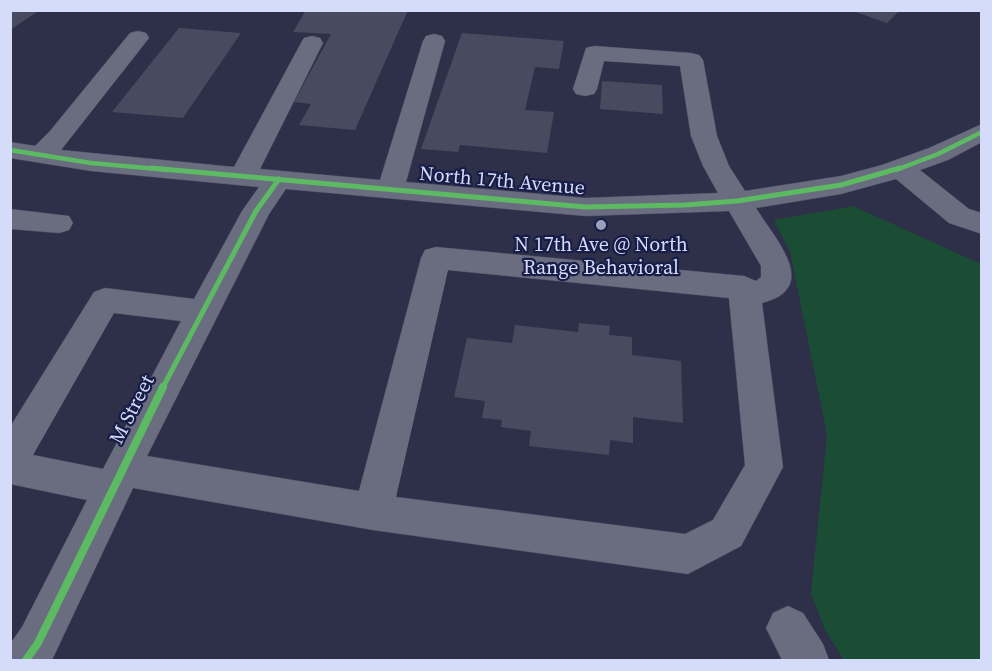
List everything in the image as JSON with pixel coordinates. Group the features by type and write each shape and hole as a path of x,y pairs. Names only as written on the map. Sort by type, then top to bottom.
{"street":[{"path":"19,153 59,137 138,38"},
{"path":"391,188 434,40"},
{"path":"243,176 312,43"},
{"path":"585,88 594,53 691,60 705,136 716,166 776,266 777,281 766,290 745,295"},
{"name":"North 17th Avenue","path":"19,153 91,163 585,207 637,207 737,201 802,193 865,179 959,144 981,132"},
{"path":"899,167 970,220 981,234"},
{"name":"M Street","path":"26,660 38,643 117,478 202,312 256,211 279,179"},
{"path":"10,219 59,223"},
{"path":"10,467 117,478 688,554 727,533 764,467 744,288 436,258 373,512"},
{"path":"10,461 105,300 202,312"}],"green space":[{"path":"853,206 981,264 981,660 844,660 825,630 811,593 827,434 790,252 774,220"}],"building":[{"path":"10,10 40,10 10,30"},
{"path":"306,10 408,10 355,130 299,125 311,104 294,102 331,34 293,32"},
{"path":"850,10 900,10 887,23"},
{"path":"179,28 241,33 183,118 112,112"},
{"path":"462,33 564,41 559,69 535,67 525,110 554,112 547,153 460,145 458,152 421,149"},
{"path":"602,81 662,85 663,114 600,109"},
{"path":"579,323 610,326 609,335 632,337 632,355 681,361 683,423 633,417 633,443 610,440 609,455 529,446 531,431 501,427 502,420 482,418 485,401 454,397 467,338 512,343 515,325 578,332"}],"cycle path":[{"path":"10,150 91,163 585,207 634,207 737,201 789,195 841,185 891,172 938,154 982,132"},
{"path":"26,660 38,643 152,408 256,211 279,179"}],"place":[{"name":"N 17th Ave @ North Range Behavioral","path":"601,225"}]}
